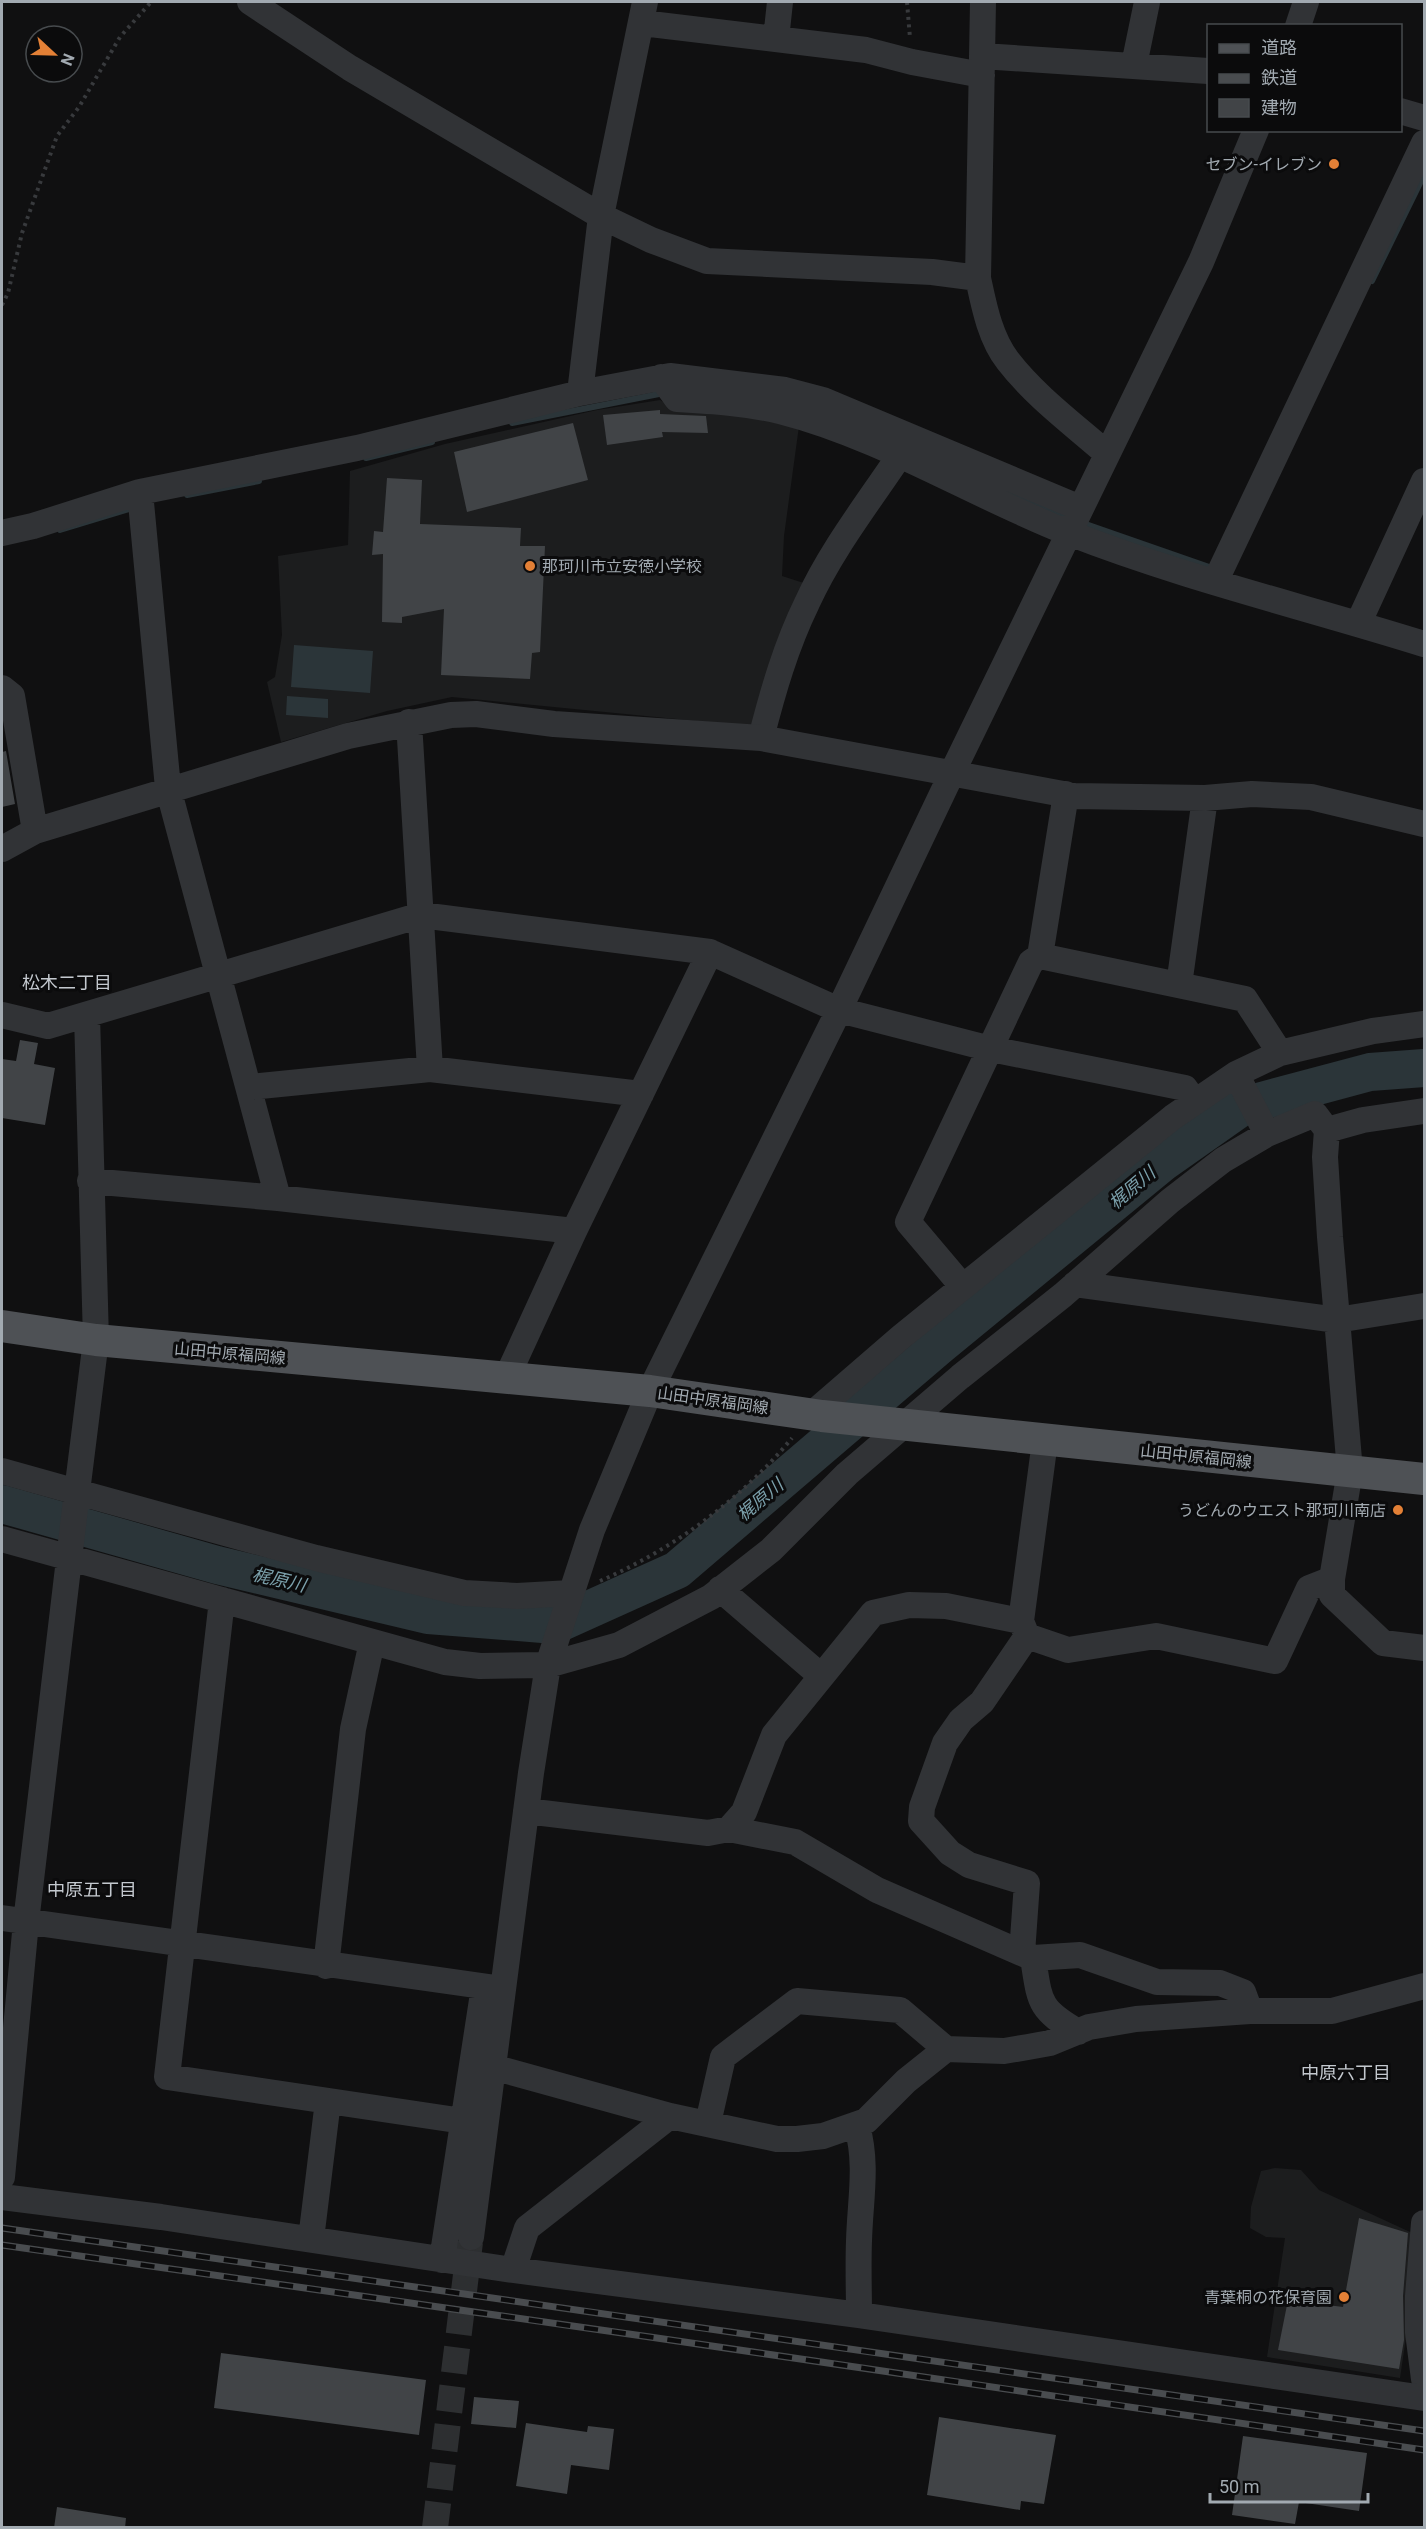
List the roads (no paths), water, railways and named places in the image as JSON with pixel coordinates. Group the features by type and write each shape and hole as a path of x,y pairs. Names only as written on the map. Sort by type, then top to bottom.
{"main road":[{"name":"山田中原福岡線","path":"2,1326 96,1340 650,1391 817,1415 1045,1441 1425,1479"}],"street":[{"path":"250,2 350,68 601,216 651,240 707,261 771,266 933,272 978,278"},
{"path":"776,39 780,2"},
{"path":"983,2 978,278 985,313 1007,359 1051,405 1106,453"},
{"path":"1134,65 1147,2"},
{"path":"1299,24 1306,2"},
{"path":"580,393 601,216 644,12 776,39 866,50 912,62 982,66 1134,65 1207,71"},
{"path":"1402,111 1425,118"},
{"path":"442,2260 463,2121 494,1988 526,1811 549,1660 592,1530 650,1391 839,1010 1106,453 1201,262 1255,132"},
{"path":"1215,582 1425,143"},
{"path":"2,533 42,524 140,492 357,448 580,393 670,376 774,388 823,400 1080,508"},
{"path":"661,377 677,399 743,404 782,412 900,455 1068,533 1215,582 1425,644"},
{"path":"762,738 777,676 807,602 829,563 900,455"},
{"path":"1358,624 1425,481"},
{"path":"140,492 168,788 278,1198"},
{"path":"2,688 12,696 35,831"},
{"path":"2,849 35,831 168,788 348,736 410,722 451,715 476,714 554,724 762,738 1066,794 1117,798 1205,798 1252,794 1311,797 1425,824"},
{"path":"410,722 430,1069"},
{"path":"1040,956 1066,794"},
{"path":"1179,985 1205,798"},
{"path":"2,1015 48,1026 421,915 710,952 839,1010 991,1049 1185,1088 1195,1102"},
{"path":"506,1379 574,1231 710,952"},
{"path":"963,1287 908,1222 1030,962 1040,956 1245,999 1280,1053"},
{"path":"2,2177 14,1920 70,1557 96,1340 87,1015"},
{"path":"817,1415 963,1287 1195,1102 1280,1053 1373,1031 1425,1023"},
{"path":"250,1087 430,1069 640,1094"},
{"path":"1238,1077 1266,1132"},
{"path":"1327,1130 1363,1120 1425,1111"},
{"path":"2,1539 445,1662 480,1666 549,1660 619,1645 667,1621 720,1589 771,1550 894,1423 1075,1284 1170,1201 1223,1160 1266,1132 1315,1114 1327,1130 1325,1157 1350,1470 1332,1579 1332,1595 1383,1643 1425,1648"},
{"path":"90,1181 278,1198 574,1231"},
{"path":"1075,1284 1337,1320 1425,1306"},
{"path":"1045,1441 1024,1628 982,1702 961,1720 945,1743 922,1807 921,1821 950,1853 969,1865 1027,1883 1027,1955 1038,1992 1050,2015 1078,2032"},
{"path":"2,1471 316,1558 464,1593 568,1598"},
{"path":"729,1829 744,1812 774,1735 873,1613 909,1605 946,1606 1024,1628 1068,1650 1156,1636 1275,1661 1309,1588 1332,1579"},
{"path":"720,1589 821,1676"},
{"path":"222,1600 167,2077 463,2121"},
{"path":"326,1965 353,1729 372,1642"},
{"path":"526,1811 708,1833 729,1829 795,1842 877,1890 1027,1955 1080,1955 1157,1982 1220,1983 1243,1992 1250,2011"},
{"path":"14,1920 181,1946 494,1988"},
{"path":"708,2123 723,2057 797,2001 900,2010 946,2049 1004,2051 1050,2043 1089,2027 1136,2019 1250,2011 1332,2011 1425,1986"},
{"path":"471,2237 493,2067 494,1988"},
{"path":"493,2067 670,2116 777,2139 797,2139 823,2136 866,2121 906,2081 946,2049"},
{"path":"311,2239 328,2101"},
{"path":"513,2270 527,2228 670,2116"},
{"path":"857,2126 863,2149 864,2176 859,2240 859,2315"},
{"path":"2,2197 311,2239 513,2270 859,2315 1425,2398"},
{"path":"1425,2223 1418,2296 1418,2332 1425,2379"}],"waterway":[{"path":"1372,281 1424,175"},
{"path":"512,423 664,393"},
{"path":"366,458 432,442"},
{"path":"187,495 259,481"},
{"path":"986,482 1071,519"},
{"path":"60,530 136,507"},
{"path":"1080,522 1215,569"},
{"name":"梶原川","path":"2,1504 217,1565 428,1615 555,1625 677,1570 939,1346 1162,1163 1243,1106 1370,1072 1424,1068"}],"tunnel":[{"path":"435,2528 470,2242"}],"railway":[{"path":"2,2228 1424,2431"},
{"path":"2,2245 1424,2450"}],"place":[{"name":"セブン-イレブン","path":"1334,164"},
{"name":"那珂川市立安徳小学校","path":"530,566"},
{"name":"うどんのウエスト那珂川南店","path":"1398,1510"},
{"name":"青葉桐の花保育園","path":"1344,2297"}],"district":[{"name":"松木二丁目","path":"67,983"},
{"name":"中原五丁目","path":"92,1890"},
{"name":"中原六丁目","path":"1346,2073"}]}
